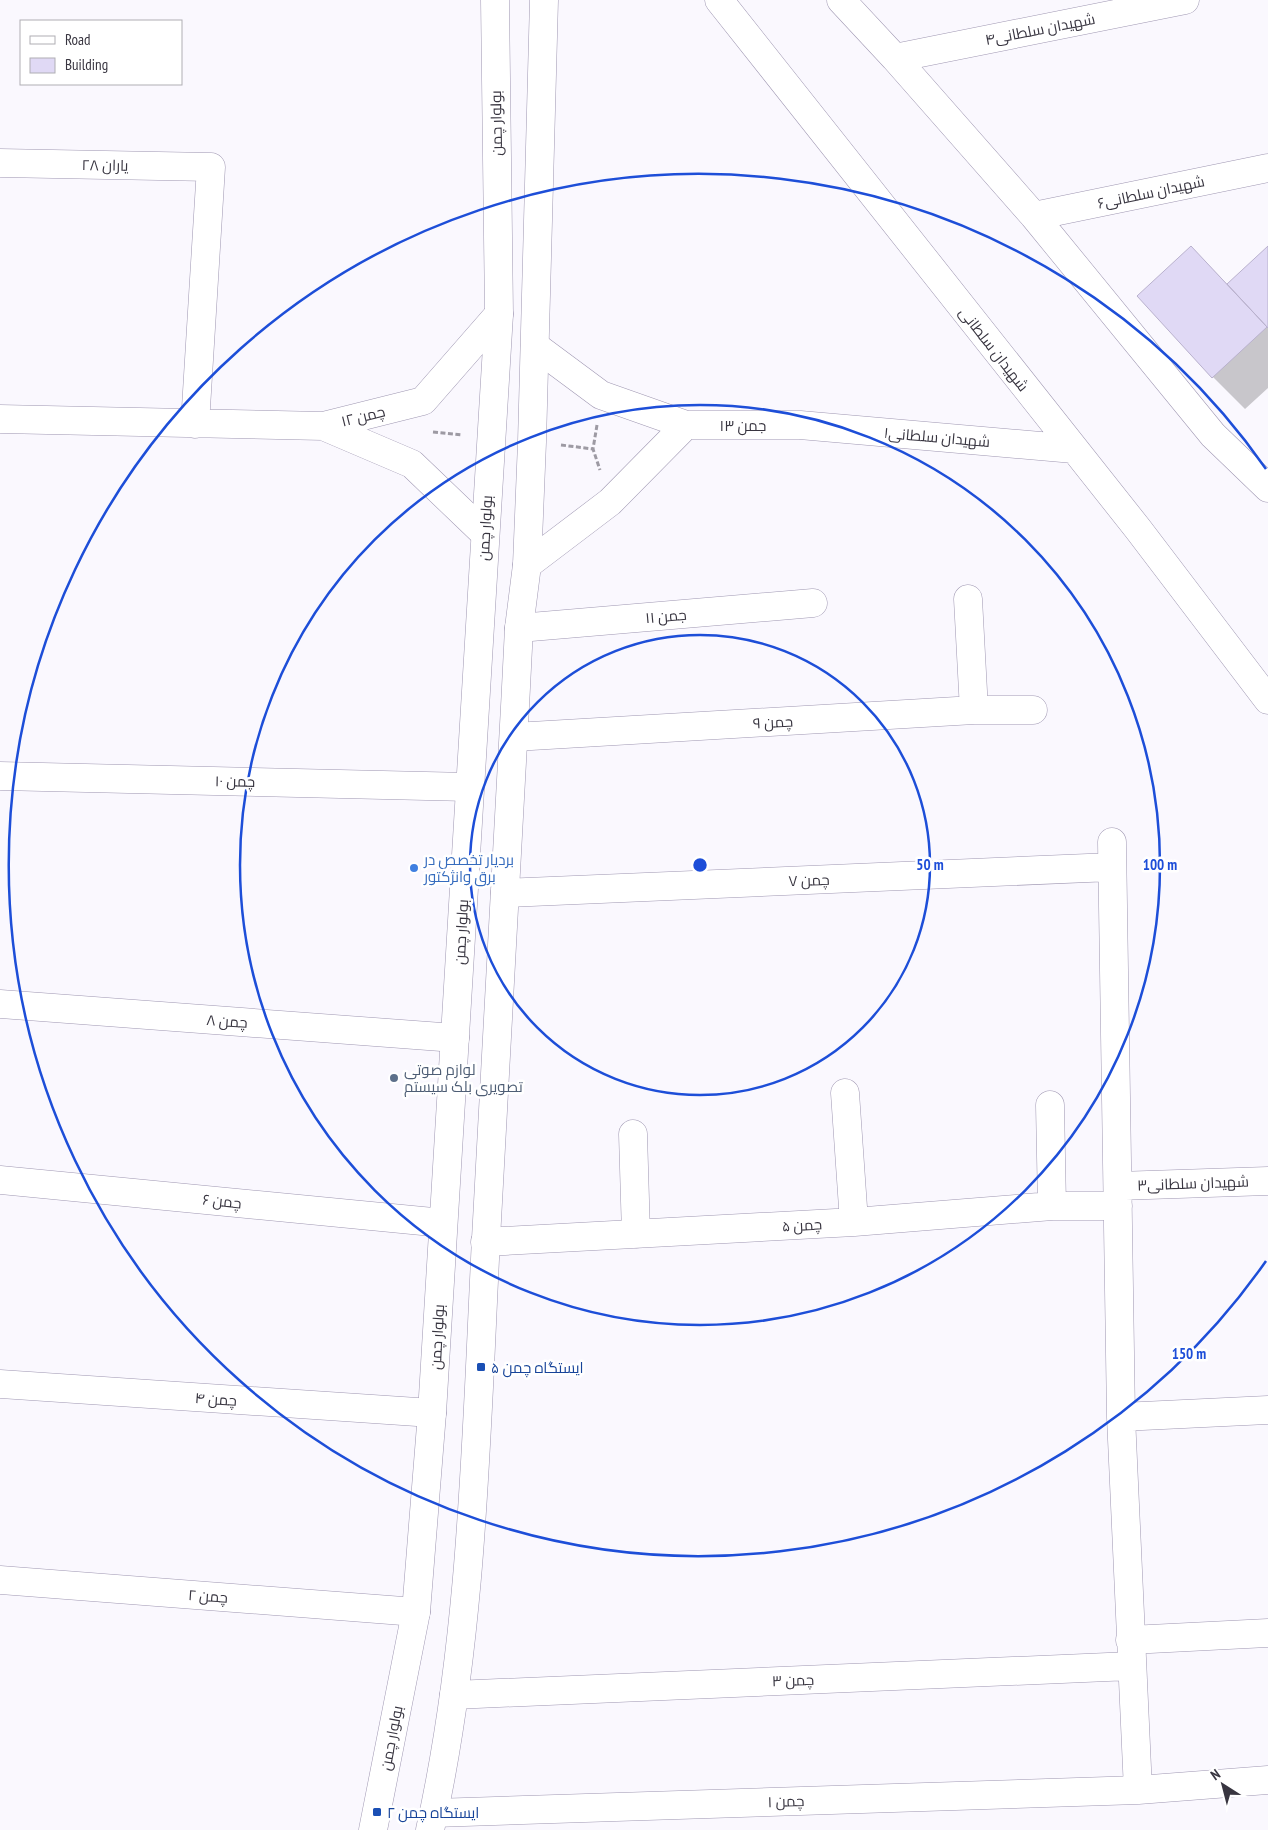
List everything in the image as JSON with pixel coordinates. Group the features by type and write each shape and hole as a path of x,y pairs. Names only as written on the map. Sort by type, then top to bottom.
{"street":[{"path":"484,0 495,28"},
{"name":"بولوار چمن","path":"373,1830 416,1612 432,1413 499,314 495,0"},
{"path":"432,1821 454,1694 463,1616 479,1415 486,1242 519,628 527,565 544,0"},
{"name":"شهیدان سلطانی","path":"719,0 1138,529 1268,700"},
{"path":"841,0 895,58 1034,216 1213,435 1268,488"},
{"name":"شهیدان سلطانی۴","path":"895,58 1185,0"},
{"name":"یاران ۲۸","path":"0,163 211,167 195,424"},
{"name":"شهیدان سلطانی۶","path":"1034,216 1268,168"},
{"name":"چمن ۱۲","path":"324,426 423,401 499,314"},
{"name":"جمن ۱۳","path":"535,346 601,395 686,425 800,425"},
{"path":"0,419 324,426"},
{"path":"527,565 610,502 686,425"},
{"name":"شهیدان سلطانی۱","path":"800,425 1074,450"},
{"name":"چمن ۱۲","path":"324,426 412,464 485,534"},
{"path":"968,599 974,710"},
{"name":"جمن ۱۱","path":"519,628 813,603"},
{"name":"چمن ۹","path":"514,737 974,710 1033,710"},
{"name":"چمن ۱۰","path":"0,776 469,787"},
{"name":"چمن ۷","path":"505,893 1112,854 1118,1196"},
{"name":"چمن ۸","path":"0,1004 455,1038"},
{"path":"845,1093 854,1222"},
{"path":"1050,1105 1052,1206"},
{"path":"634,1134 636,1234"},
{"name":"چمن ۶","path":"0,1180 443,1223"},
{"name":"شهیدان سلطانی۳","path":"1118,1196 1268,1181"},
{"path":"1118,1196 1121,1417 1138,1790"},
{"name":"چمن ۵","path":"486,1242 854,1222 1052,1206 1118,1196"},
{"name":"چمن ۴","path":"0,1384 432,1413"},
{"path":"1121,1417 1268,1410"},
{"name":"چمن ۲","path":"0,1580 416,1612"},
{"name":"چمن ۳","path":"454,1694 1131,1653 1268,1633"},
{"name":"چمن ۱","path":"432,1821 1138,1790 1268,1780"}],"path":[{"path":"601,395 593,449 610,502"}],"building":[{"path":"1191,246 1267,327 1212,378 1137,296"},
{"path":"1268,246 1268,328 1227,284"}],"place":[{"name":"بردیار تخصص در برق وانژکتور","path":"414,868"},
{"name":"لوازم صوتی تصویری بلک سیستم","path":"394,1078"},
{"name":"ایستگاه چمن ۵","path":"481,1367"},
{"name":"ایستگاه چمن ۲","path":"377,1812"}]}
